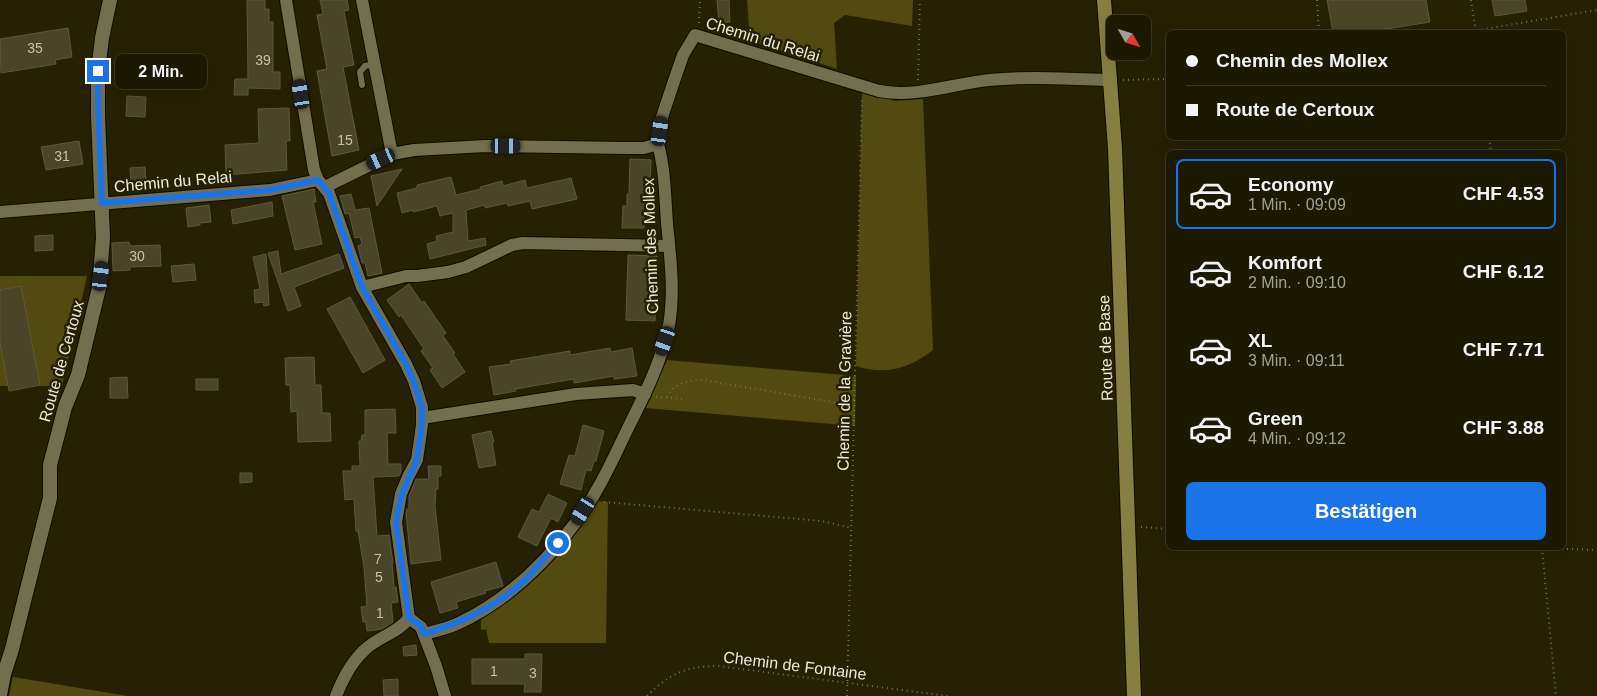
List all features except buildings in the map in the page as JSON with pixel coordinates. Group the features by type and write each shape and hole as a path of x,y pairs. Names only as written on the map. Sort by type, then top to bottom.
{"main road":[{"name":"Route de Base","path":"1104,0 1116,148 1134,696"}],"street":[{"name":"Route de Certoux","path":"0,695 50,498 50,465 65,407 78,374 96,300 103,258 98,71 102,38 110,0"},
{"path":"286,0 314,170 329,193 362,287 406,364 422,407 417,460 402,494 396,522 409,618 404,625 368,646 344,676 336,696"},
{"path":"362,0 392,154"},
{"name":"Chemin du Relai","path":"0,212 322,184 392,154 414,150 486,146 644,148 658,144 662,117 683,55 695,35 894,94 920,92 991,80 1033,78 1111,80"},
{"name":"Chemin des Mollex","path":"424,634 455,625 510,593 524,581 576,522 590,501 614,458 645,394 659,359 669,323 672,291 663,160 658,144"},
{"path":"362,287 406,276 448,272 466,267 512,245 523,243 669,246"},
{"path":"422,418 576,394 633,390 645,394"},
{"path":"409,618 421,626 445,696"}],"lane":[{"path":"362,85 360,72 365,66 375,64"}],"path":[{"path":"695,35 700,19 700,0"},
{"path":"920,0 918,77 920,92"},
{"path":"1317,0 1319,30"},
{"path":"1471,0 1476,30"},
{"path":"1487,30 1597,10"},
{"path":"1111,80 1166,78"},
{"name":"Chemin de la Gravière","path":"847,696 856,398 862,86"},
{"path":"667,397 671,390 680,384 694,380 717,381 844,404 856,398"},
{"path":"645,394 686,399"},
{"path":"590,501 822,521 852,528"},
{"path":"1149,528 1166,529"},
{"path":"1566,549 1597,550"},
{"path":"1542,550 1556,696"},
{"name":"Chemin de Fontaine","path":"647,696 674,673 689,668 707,666 948,696"}],"shaded area":[{"path":"747,0 913,0 912,26 845,15 834,23 837,69 750,40"},
{"path":"862,92 895,101 923,99 933,350 906,366 887,370 867,369 856,366"},
{"path":"0,276 87,276 62,386 0,386"},
{"path":"667,360 856,376 855,426 646,408"},
{"path":"597,501 608,502 606,643 489,643 486,629 481,630 481,619 531,581 559,551"},
{"path":"13,677 128,696 9,696"}],"route":[{"path":"98,71 102,203 270,190 318,180 329,193 362,287 373,310 406,364 422,407 422,425 417,460 402,494 396,522 409,618 421,626 424,634 455,625 510,593 524,581 558,543"}]}
